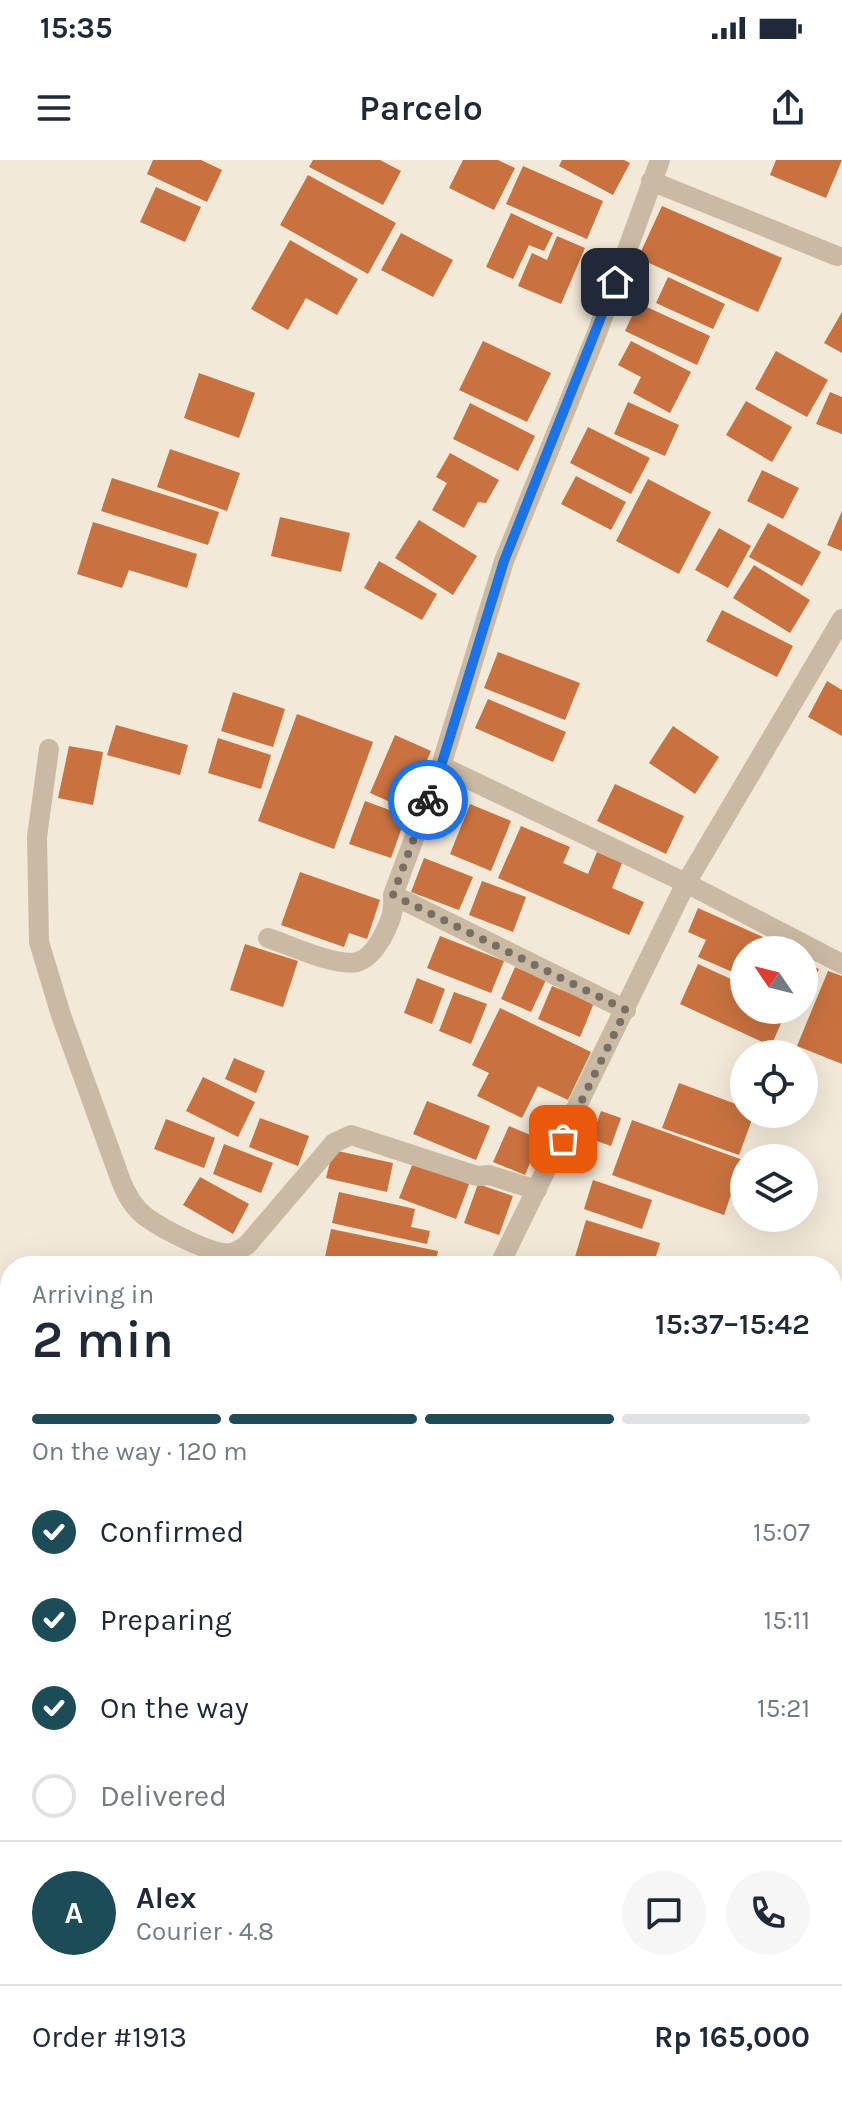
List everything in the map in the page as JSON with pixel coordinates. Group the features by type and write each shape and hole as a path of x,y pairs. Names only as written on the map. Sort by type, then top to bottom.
{"street":[{"path":"268,938 339,962 357,963 378,944 394,913 393,895 441,766 504,561 597,333 660,160"},
{"path":"651,181 837,256"},
{"path":"504,1256 686,883 842,619"},
{"path":"49,749 37,837 39,942 61,1015 121,1181 133,1203 145,1216 205,1248 227,1254 236,1252 247,1245 334,1143 351,1135 477,1176 489,1175 537,1190"},
{"path":"441,766 686,883 842,964"},
{"path":"393,895 626,1010"}],"building":[{"path":"153,160 201,160 222,170 207,202 147,174"},
{"path":"313,160 380,160 401,171 383,205 309,167"},
{"path":"463,160 498,160 515,168 494,210 449,188"},
{"path":"562,160 624,160 630,163 613,195 559,166"},
{"path":"776,160 842,160 826,198 770,175"},
{"path":"523,166 603,201 587,239 506,204"},
{"path":"308,175 396,223 368,274 280,225"},
{"path":"156,187 201,207 185,242 140,222"},
{"path":"662,206 782,258 758,312 638,258"},
{"path":"511,213 553,233 544,251 529,245 513,279 486,267"},
{"path":"401,233 453,260 433,297 381,270"},
{"path":"557,236 585,248 561,304 518,286 532,253 547,260"},
{"path":"290,240 358,279 337,315 306,298 288,330 251,309"},
{"path":"668,277 725,304 713,329 656,303"},
{"path":"638,303 710,336 697,365 625,331"},
{"path":"842,312 842,353 824,343"},
{"path":"483,341 551,373 527,422 459,390"},
{"path":"631,341 691,372 670,413 633,393 641,377 618,365"},
{"path":"776,351 828,380 807,417 755,389"},
{"path":"199,373 255,393 239,438 184,418"},
{"path":"830,392 842,397 842,434 816,424"},
{"path":"746,401 792,427 772,462 726,435"},
{"path":"628,402 679,425 665,456 614,434"},
{"path":"470,403 535,436 518,471 453,439"},
{"path":"588,427 650,458 631,494 570,463"},
{"path":"170,449 240,473 227,511 157,487"},
{"path":"450,453 499,480 486,503 478,502 464,528 432,510 447,483 436,477"},
{"path":"762,470 799,488 783,519 747,501"},
{"path":"576,476 626,502 611,530 561,504"},
{"path":"112,478 219,512 208,545 101,511"},
{"path":"648,479 711,512 679,574 616,541"},
{"path":"842,511 842,551 827,545"},
{"path":"280,517 350,533 341,572 271,556"},
{"path":"419,520 477,556 453,595 395,558"},
{"path":"93,522 197,554 187,588 129,570 122,588 77,574"},
{"path":"768,523 821,552 802,586 749,557"},
{"path":"719,528 751,546 728,588 695,570"},
{"path":"379,561 437,594 422,620 364,588"},
{"path":"754,565 810,600 790,633 733,598"},
{"path":"722,610 793,646 777,677 706,641"},
{"path":"498,652 580,683 565,720 484,688"},
{"path":"827,681 842,690 842,736 808,717"},
{"path":"233,692 285,709 273,747 221,731"},
{"path":"488,699 566,732 553,762 475,728"},
{"path":"297,714 373,742 334,849 258,821"},
{"path":"116,725 188,745 180,775 107,755"},
{"path":"673,726 719,757 695,794 649,763"},
{"path":"395,735 431,751 406,809 370,793"},
{"path":"218,738 271,755 261,789 208,773"},
{"path":"69,746 103,752 93,805 58,798"},
{"path":"615,784 684,816 666,854 597,821"},
{"path":"365,801 406,816 391,858 349,844"},
{"path":"470,804 511,821 491,871 450,854"},
{"path":"521,826 570,847 563,863 588,874 597,852 622,863 612,888 644,902 629,935 498,878"},
{"path":"424,858 473,877 459,910 411,892"},
{"path":"300,872 380,900 367,939 349,933 344,947 281,925"},
{"path":"482,881 526,897 513,932 469,915"},
{"path":"698,908 761,936 730,936 730,971 698,957 706,940 688,932"},
{"path":"440,936 504,961 491,993 427,968"},
{"path":"245,944 298,961 283,1007 230,990"},
{"path":"698,964 730,979 730,1024 781,1024 774,1040 758,1040 680,1004"},
{"path":"515,967 546,980 531,1012 501,999"},
{"path":"828,971 842,976 842,1064 818,1054 818,1040 799,1040 806,1024 818,1024 818,995"},
{"path":"417,978 445,989 432,1024 404,1013"},
{"path":"552,986 594,1003 580,1037 538,1019"},
{"path":"454,992 487,1004 471,1044 439,1031"},
{"path":"500,1008 591,1052 568,1100 538,1086 522,1118 477,1096 489,1073 472,1065"},
{"path":"234,1058 265,1071 256,1093 225,1079"},
{"path":"203,1077 255,1102 238,1137 186,1111"},
{"path":"679,1083 730,1102 730,1128 749,1128 743,1144 730,1144 730,1152 662,1128"},
{"path":"427,1101 490,1126 476,1160 413,1134"},
{"path":"601,1111 621,1118 611,1146 591,1139"},
{"path":"260,1118 309,1136 298,1166 249,1147"},
{"path":"166,1119 215,1138 204,1168 154,1149"},
{"path":"632,1120 730,1155 730,1198 724,1215 612,1175"},
{"path":"509,1126 540,1139 525,1175 493,1162"},
{"path":"224,1144 273,1163 261,1193 213,1174"},
{"path":"333,1150 393,1163 387,1192 326,1178"},
{"path":"413,1163 469,1184 456,1219 399,1198"},
{"path":"200,1177 249,1204 233,1234 183,1205"},
{"path":"593,1180 652,1200 642,1229 584,1209"},
{"path":"478,1184 513,1196 499,1235 464,1223"},
{"path":"339,1192 415,1209 411,1227 430,1231 427,1244 332,1223"},
{"path":"586,1220 660,1243 656,1256 575,1256"},
{"path":"331,1229 438,1251 437,1256 325,1256"}],"way so far":[{"path":"428,800 393,895 626,1010 563,1139"}],"route":[{"path":"428,800 504,561 615,282"}]}
